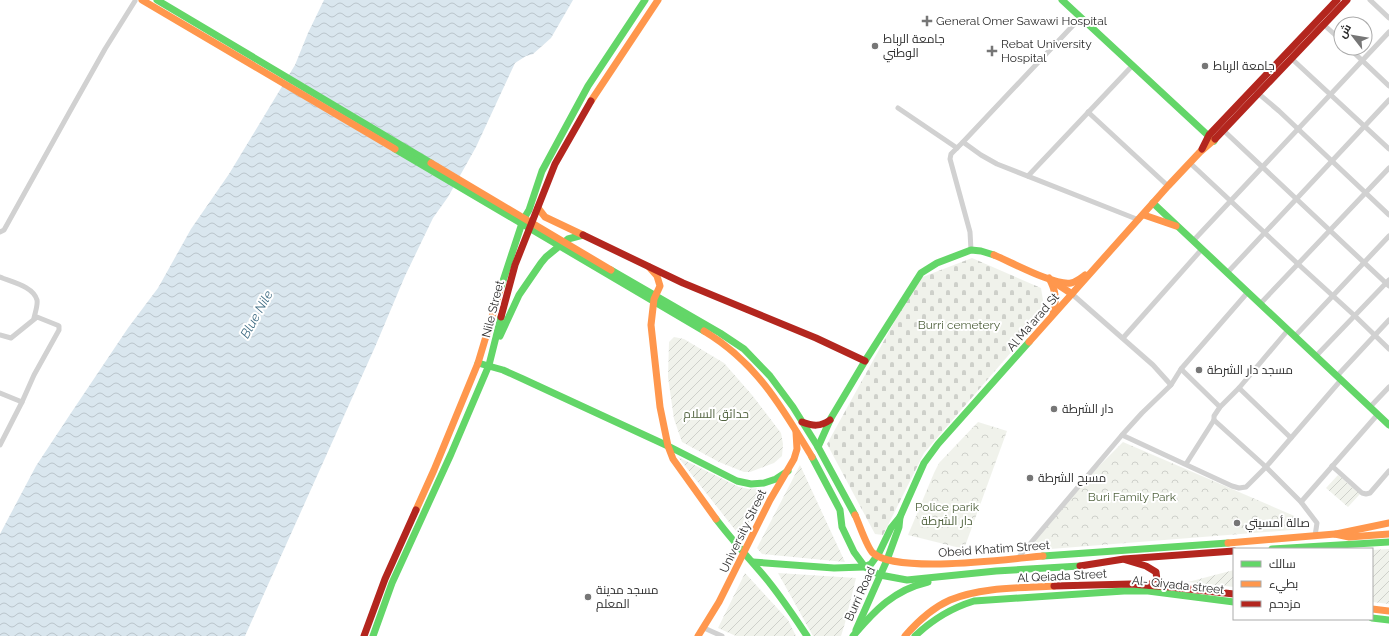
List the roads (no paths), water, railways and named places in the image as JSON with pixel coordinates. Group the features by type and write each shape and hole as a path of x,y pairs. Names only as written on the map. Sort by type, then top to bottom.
{"main road":[{"path":"157,0 633,283 718,336"},
{"name":"Nile Street","path":"364,636 384,579 434,470 478,363 508,262 523,220 529,210 542,171 582,97 645,0"},
{"name":"Nile Street","path":"372,636 392,583 451,454 489,366 515,265 555,164 601,85 658,0"},
{"path":"1062,0 1211,138"},
{"name":"Al Ma'arad St","path":"1211,138 1224,131 1256,91 1337,0"},
{"name":"Al Ma'arad St","path":"887,560 899,527 900,517 919,472 929,454 1200,152 1211,138 1218,125 1292,59 1347,0"},
{"path":"138,1 718,336 744,349 758,363 793,406 818,447 854,514 868,545 877,556"},
{"path":"1153,203 1389,424"},
{"path":"538,208 545,217 649,267 816,338 865,361"},
{"path":"1141,217 1178,227"},
{"path":"496,341 501,334 519,295 541,263 568,239 583,235"},
{"path":"818,447 831,418 865,361 921,273 928,268 971,250 990,253 1049,278 1069,284 1095,268"},
{"path":"649,267 657,276 660,286 654,299 651,325 660,407 668,446 675,464 727,534 753,562 790,610 806,636"},
{"path":"1049,278 1072,294"},
{"path":"1049,278 1055,290 1056,299 1056,305 1052,316"},
{"name":"Obeid Khatim Street","path":"718,336 765,384 783,409 834,497 840,510 842,527 854,552 865,567 880,575 907,580 996,571 1075,567 1124,559 1233,551"},
{"path":"478,363 523,379 668,446 723,474 748,484 773,481 788,471"},
{"path":"802,422 816,426 824,425 831,418"},
{"name":"University Street","path":"698,636 704,628 770,500 796,455 796,432"},
{"name":"Al Ma'arad St","path":"865,567 871,564 877,556 893,524 900,517"},
{"path":"1335,534 1389,523"},
{"name":"Obeid Khatim Street","path":"877,556 900,563 940,564 1335,534 1348,537 1389,534"},
{"path":"1289,548 1389,542"},
{"path":"1124,559 1138,565 1148,567 1155,571 1157,574 1156,580 1154,583 1149,585"},
{"name":"Burri Road","path":"853,636 887,560"},
{"path":"753,562 816,567 865,567"},
{"path":"853,636 872,614 893,595 922,583 941,580 950,576"},
{"name":"Al Qeiada Street","path":"905,636 925,615 937,606 950,599 972,594 1012,589 1129,584 1233,594"},
{"name":"Al- Qiyada street","path":"915,636 930,621 943,613 954,607 974,602 1124,591 1148,592 1233,602"},
{"path":"1373,609 1389,611"},
{"path":"1373,618 1389,620"}],"street":[{"path":"1370,0 1389,18"},
{"path":"0,232 4,230 105,49 138,1"},
{"path":"971,250 970,232 950,159 950,154 1080,18"},
{"path":"1324,24 1333,32"},
{"path":"1193,241 1389,32"},
{"path":"1358,56 1389,86"},
{"path":"1292,59 1389,149"},
{"path":"1028,176 1133,65"},
{"path":"1256,91 1389,215"},
{"path":"1227,273 1389,100"},
{"path":"898,108 957,148"},
{"path":"1088,112 1168,186"},
{"path":"1218,125 1329,230 1388,283 1316,356"},
{"path":"962,142 997,164 1141,217"},
{"path":"1190,163 1333,295 1389,349"},
{"path":"1260,304 1389,168"},
{"path":"1294,336 1389,236"},
{"path":"1123,338 1202,249"},
{"path":"0,277 27,288 36,297 37,304 34,318"},
{"path":"1018,558 1142,412 1171,385 1181,369 1248,292"},
{"path":"1072,294 1153,365 1171,385"},
{"path":"0,336 8,338 13,337 34,318 39,317 56,324 59,326 60,330 34,375 0,445"},
{"path":"1122,435 1239,488 1246,487 1266,467 1291,438 1339,378 1389,320"},
{"path":"1186,464 1214,420 1214,416 1220,407 1239,388 1288,330"},
{"path":"1181,369 1220,407"},
{"path":"1370,407 1389,387"},
{"path":"1239,388 1291,438"},
{"path":"0,393 22,402"},
{"path":"1301,502 1378,414"},
{"path":"1214,420 1266,467 1301,502 1317,523 1315,536"},
{"path":"1332,466 1366,494 1370,493 1389,471"},
{"path":"704,628 722,636"}],"water":[{"name":"Blue Nile","path":"324,0 573,0 551,38 533,54 526,56 515,63 476,147 448,197 433,218 405,276 375,347 245,636 0,636 0,534 36,466 128,328 158,288 191,229 229,174 295,65"}],"place":[{"name":"General Omer Sawawi Hospital","path":"927,21"},
{"name":"جامعة الرباط الوطني","path":"875,46"},
{"name":"Rebat University Hospital","path":"992,51"},
{"name":"جامعة الرباط","path":"1205,66"},
{"name":"مسجد دار الشرطة","path":"1199,370"},
{"name":"دار الشرطة","path":"1054,409"},
{"name":"مسبح الشرطة","path":"1030,478"},
{"name":"صالة أمسيتي","path":"1237,523"},
{"name":"مسجد مدينة المعلم","path":"588,597"}],"park label":[{"name":"Burri cemetery","path":"959,325"},
{"name":"حدائق السلام","path":"716,414"},
{"name":"Buri Family Park","path":"1132,497"},
{"name":"Police parik دار الشرطة","path":"947,514"}]}
